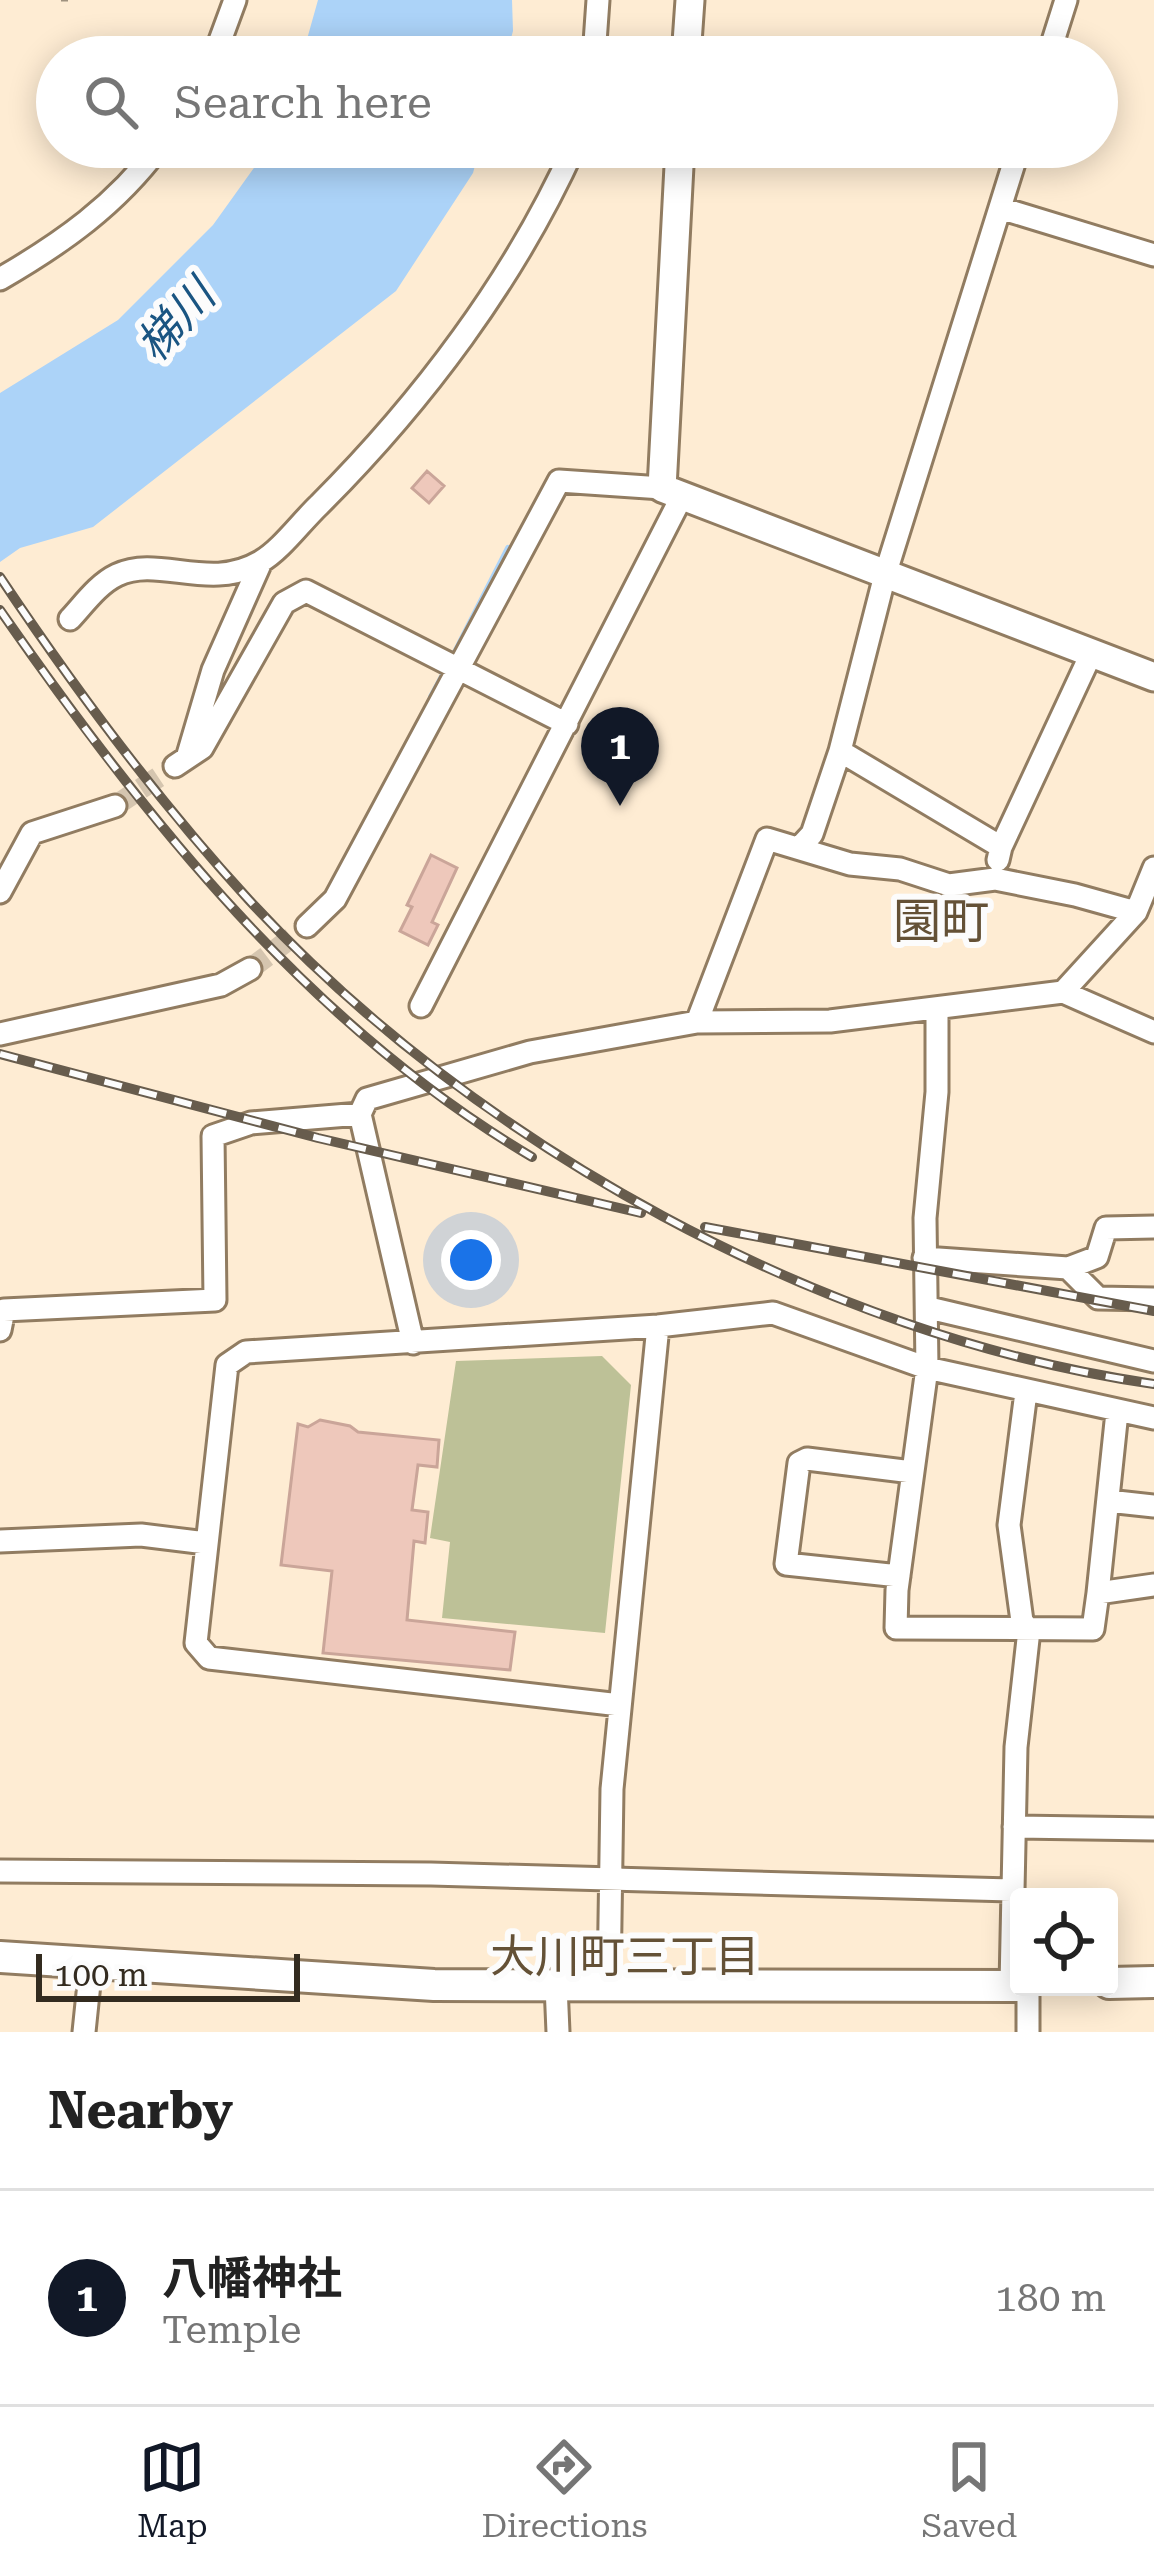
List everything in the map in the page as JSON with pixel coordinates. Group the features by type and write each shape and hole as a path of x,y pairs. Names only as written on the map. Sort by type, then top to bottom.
{"main road":[{"path":"0,1958 434,1985 1010,1986"},
{"path":"1118,1983 1154,1982"}],"street":[{"path":"222,36 235,0"},
{"path":"595,36 598,0"},
{"path":"687,36 690,0"},
{"path":"1055,36 1066,0"},
{"path":"0,279 59,245 144,168"},
{"path":"564,168 487,304 390,430 261,562 213,670 181,762 202,748 284,603 306,591 567,724"},
{"path":"421,1006 567,724 672,493 680,168"},
{"path":"799,848 812,835 840,751 885,575 1012,168"},
{"path":"1000,208 1154,255"},
{"path":"307,926 335,899 559,481 672,493 1154,677"},
{"path":"70,619 106,581 122,572 149,568 186,576 227,575 261,562"},
{"path":"995,879 1000,847 1091,653"},
{"path":"840,751 1000,847"},
{"path":"0,892 32,833 116,806"},
{"path":"697,1022 767,839 850,864 900,869 949,885 995,879 1136,913"},
{"path":"1064,992 1136,913 1154,868"},
{"path":"0,1034 221,985 250,968"},
{"path":"413,1342 360,1114 368,1099 530,1052 697,1022 830,1021 1064,992 1154,1031"},
{"path":"938,1009 937,1092 924,1258 929,1308 927,1369 896,1628 1093,1629 1117,1412"},
{"path":"0,1330 4,1310 215,1300 213,1136 251,1123 360,1114"},
{"path":"924,1258 1068,1268 1097,1257 1106,1228 1154,1226"},
{"path":"1068,1268 1098,1298 1154,1299"},
{"path":"929,1308 1154,1360"},
{"path":"620,1705 209,1658 196,1643 227,1365 246,1352 658,1326 773,1313 927,1369 1154,1418"},
{"path":"609,1985 620,1705 658,1326"},
{"path":"1011,1888 1016,1747 1029,1630 1022,1622 1009,1525 1026,1392"},
{"path":"899,1576 786,1564 799,1463 807,1459 912,1472"},
{"path":"1108,1501 1154,1506"},
{"path":"0,1541 141,1535 206,1543"},
{"path":"1098,1593 1154,1585"},
{"path":"1014,1827 1154,1828"},
{"path":"0,1871 431,1874 1010,1890"},
{"path":"84,2032 91,1964"},
{"path":"556,1985 558,2032"},
{"path":"1021,1996 1028,2032"}],"path":[{"path":"61,0 68,0"}],"green space":[{"path":"602,1356 631,1385 605,1633 442,1618 450,1542 430,1538 456,1361"}],"water":[{"path":"318,0 512,0 512,36 308,36"},
{"name":"梯川","path":"254,168 474,168 396,291 93,527 20,548 0,562 0,393 118,320 213,225"}],"building":[{"path":"427,471 444,486 429,503 412,488"},
{"path":"431,855 457,868 432,922 438,925 428,945 400,931"},
{"path":"320,1420 358,1432 439,1440 437,1467 418,1465 412,1510 428,1512 425,1543 414,1541 407,1620 515,1632 510,1670 323,1653 332,1571 281,1565 298,1424 308,1427"}],"waterway":[{"path":"453,656 508,548"},
{"path":"431,697 445,671"}],"tunnel":[{"path":"115,806 175,766"},
{"path":"250,969 307,926"}],"railway":[{"path":"0,577 118,743 249,900 339,989 439,1072 548,1148 663,1216 783,1275 906,1323 1030,1360 1154,1384"},
{"path":"0,610 113,765 237,913 376,1046 451,1104 532,1157"},
{"path":"0,1054 318,1138 641,1213"},
{"path":"705,1227 1154,1311"}],"place":[{"name":"八幡神社","path":"620,806"}],"district":[{"name":"園町","path":"941,921"},
{"name":"大川町三丁目","path":"625,1956"}]}
